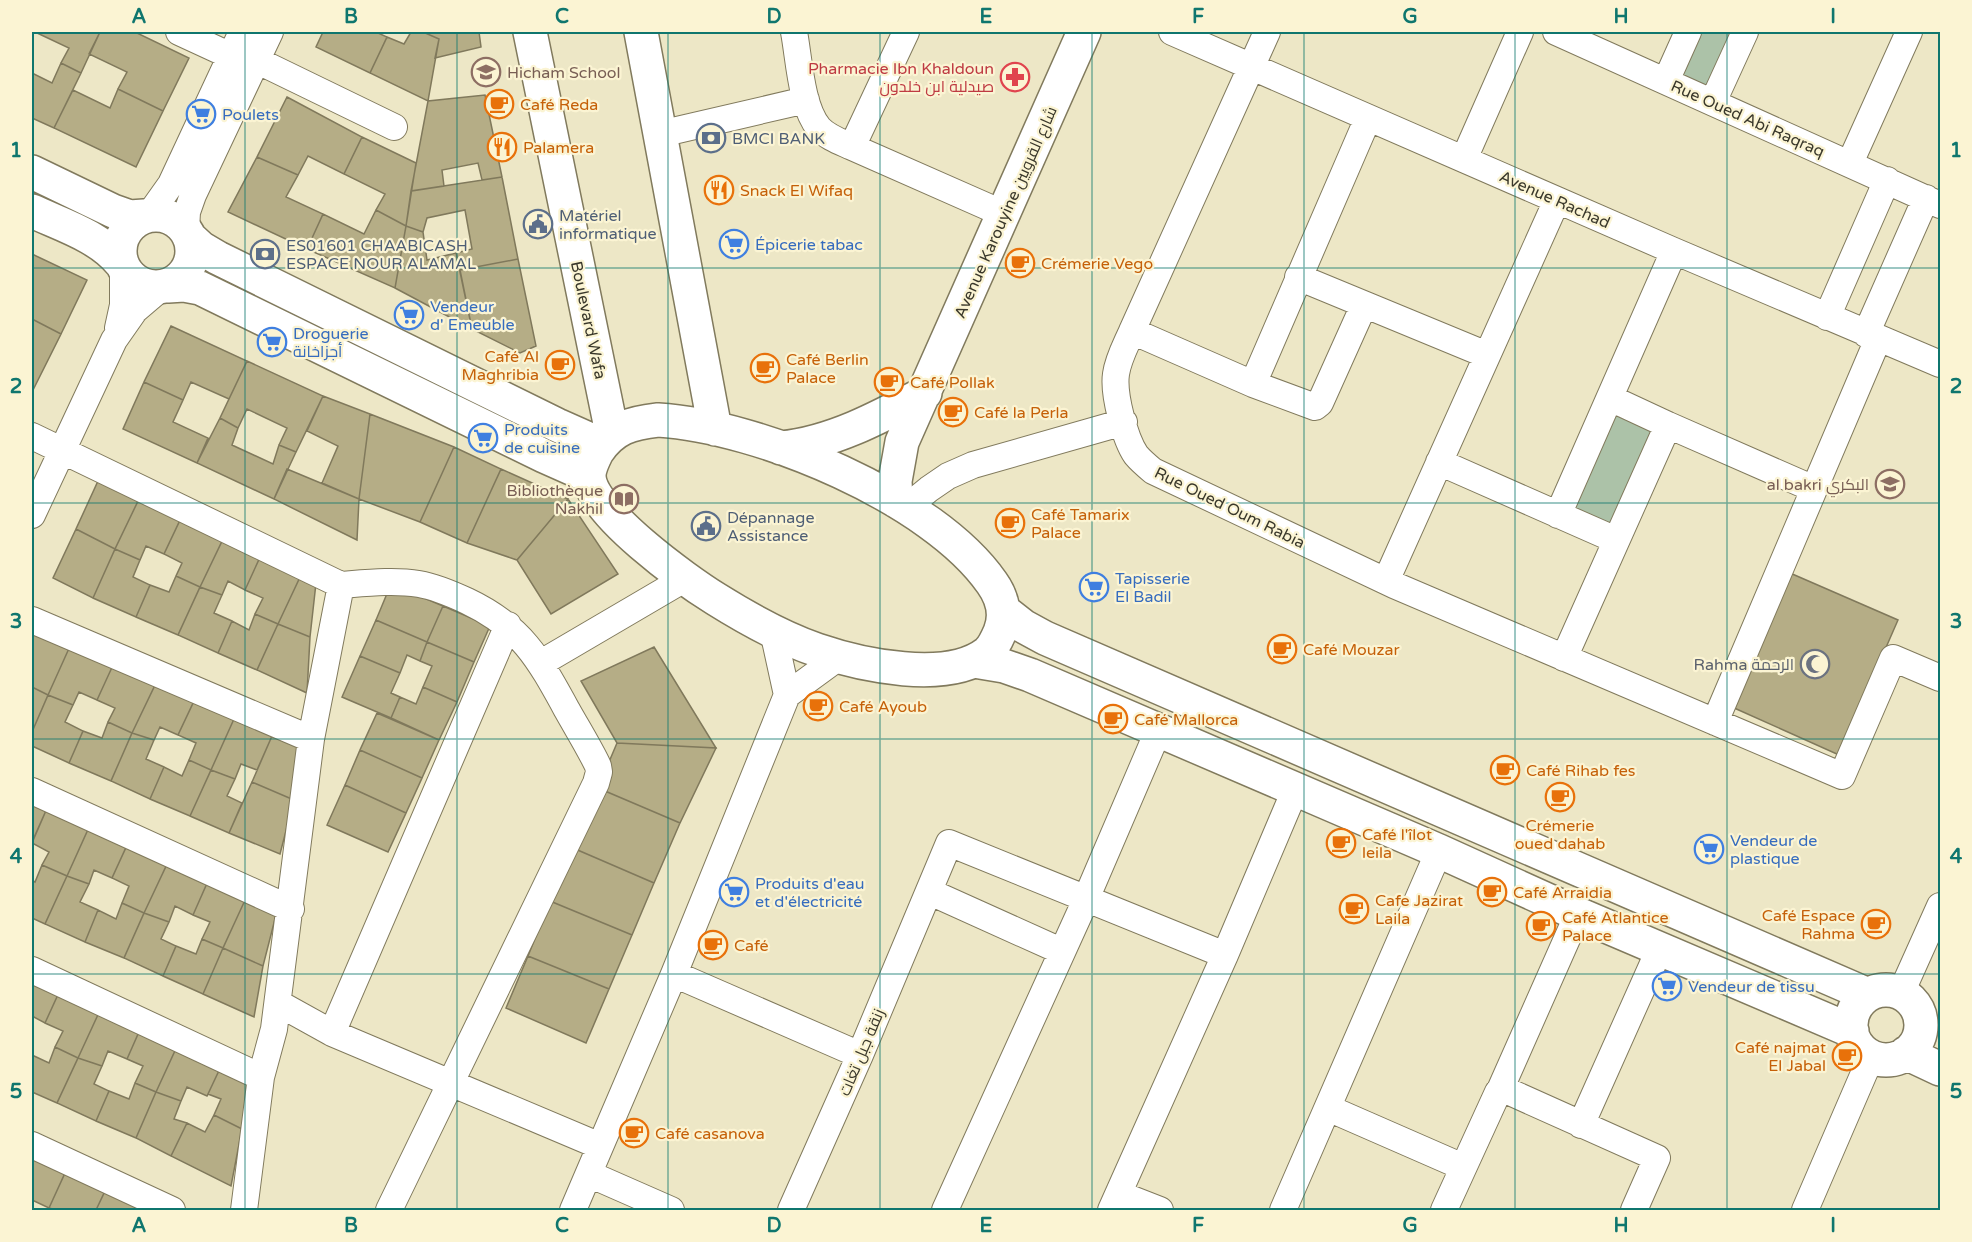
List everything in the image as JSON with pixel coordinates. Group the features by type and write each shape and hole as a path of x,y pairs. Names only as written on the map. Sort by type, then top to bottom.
{"street":[{"path":"179,32 231,56 256,60 394,127"},
{"path":"114,340 123,305 120,244 123,235 135,221 146,216 171,184 242,32"},
{"path":"32,515 114,340 135,310 184,274 189,266 192,256 187,233 187,212 270,32"},
{"name":"Boulevard Wafa","path":"530,32 607,439"},
{"path":"641,32 715,429"},
{"path":"794,32 806,100 819,128 828,136 1004,214"},
{"path":"852,147 906,32"},
{"name":"Avenue Karouyine شارع القرويين","path":"902,504 895,481 902,442 1084,32"},
{"name":"Avenue Rachad","path":"1172,32 1674,251 1941,364"},
{"name":"Rue Oued Oum Rabia","path":"1267,32 1132,331 1116,376 1116,390 1124,422 1130,445 1137,457 1153,471 1386,581 1842,776 1893,658 1941,678"},
{"path":"1464,159 1521,32"},
{"name":"Rue Oued Abi Raqraq","path":"1556,32 1933,201"},
{"path":"1666,81 1688,32"},
{"path":"1713,102 1745,32"},
{"path":"1850,163 1910,32"},
{"path":"660,134 806,100"},
{"path":"1253,384 1368,118"},
{"path":"32,172 114,212 130,217 159,214 170,217 178,222 201,248 218,258 557,425 607,439"},
{"path":"1827,317 1887,180"},
{"path":"1386,581 1557,200"},
{"path":"1715,722 1814,489 1872,336 1933,201"},
{"path":"32,211 99,243 112,253 130,278 140,284 151,288 184,285 200,288 589,476"},
{"path":"1558,515 1674,251"},
{"path":"1298,277 1487,355"},
{"path":"1132,331 1253,384 1312,406 1318,406 1364,305"},
{"path":"781,448 805,446 852,429 925,393"},
{"path":"1610,398 1814,489"},
{"path":"658,420 676,421 715,429 781,448 834,470 902,504 942,532 974,561 996,589 1004,610 1002,626 989,652 974,661 952,668 920,669 892,668 839,657 806,646 772,631 686,579 622,525 594,492 589,476 595,455 607,439 640,422 658,420"},
{"path":"902,504 948,476 973,465 1124,422"},
{"path":"1564,658 1668,425"},
{"path":"32,436 341,585 389,582 419,584 448,592 478,606 508,625 522,638 541,663 596,761 598,778 389,1210"},
{"path":"1439,462 1616,540"},
{"path":"541,663 686,579"},
{"path":"244,1210 261,1077 274,1029 278,1003 311,739 341,585"},
{"path":"1004,610 1023,626 1045,638 1868,995"},
{"path":"32,620 311,739"},
{"path":"332,1032 508,625"},
{"path":"772,631 787,695"},
{"path":"573,1210 674,974 787,695 839,657"},
{"path":"974,661 1004,666 1029,675 1159,729 1578,914 1852,1030"},
{"path":"945,1210 1086,899 1159,729"},
{"path":"1160,1210 1115,1202 1225,955 1295,790"},
{"path":"32,791 291,909"},
{"name":"زنقة جبل تغات","path":"791,1210 860,1055 949,843 1086,899"},
{"path":"1283,1210 1439,851"},
{"path":"930,892 1061,951"},
{"path":"1086,899 1225,955"},
{"path":"1901,993 1941,906"},
{"path":"1444,1210 1578,914"},
{"path":"1581,1125 1660,948"},
{"path":"32,970 261,1077"},
{"path":"674,974 860,1055"},
{"path":"1880,990 1901,993 1931,1024 1906,1053 1891,1059 1871,1057 1860,1049 1852,1030 1854,1010 1868,995 1880,990"},
{"path":"278,1003 332,1032 600,1146"},
{"path":"1906,1053 1941,1069"},
{"path":"1804,1210 1871,1057"},
{"path":"1500,1090 1506,1090 1658,1158 1634,1210"},
{"path":"1328,1108 1463,1167"},
{"path":"32,1145 172,1210"},
{"path":"589,1174 670,1210"}],"green space":[{"path":"1688,32 1740,32 1713,102 1666,81"},
{"path":"1610,398 1668,425 1616,540 1558,515"}],"building":[{"path":"35,32 100,32 81,73 61,63 69,48"},
{"path":"100,32 135,32 189,58 163,111 118,89 127,72 89,54"},
{"path":"323,32 376,32 387,37 370,73 316,47"},
{"path":"411,32 423,32 439,39 428,101 370,73 387,37 404,44"},
{"path":"423,32 479,32 481,47 435,58 439,39"},
{"path":"61,63 81,73 54,128 32,118 32,73 52,83"},
{"path":"118,89 163,111 136,167 54,128 73,90 110,108"},
{"path":"485,95 502,177 482,180 478,163 442,170 444,186 411,191 428,101"},
{"path":"287,97 362,137 344,174 308,156 298,175 257,157"},
{"path":"362,137 416,163 406,226 376,210 385,194 344,174"},
{"path":"257,157 298,175 286,197 323,214 307,249 228,212"},
{"path":"502,177 518,259 460,270 456,253 472,249 465,210 427,218 423,232 406,226 411,191"},
{"path":"376,210 406,226 395,288 307,249 323,214 364,234"},
{"path":"406,226 423,232 427,260 456,253 472,329 395,288"},
{"path":"32,254 87,280 61,334 32,319"},
{"path":"518,259 536,346 520,353 472,329 460,270"},
{"path":"32,319 61,334 33,390 32,389"},
{"path":"171,326 247,361 229,399 191,382 183,400 144,382"},
{"path":"247,361 323,396 296,452 279,445 287,428 247,409 238,428 220,418"},
{"path":"144,382 183,400 173,422 208,438 197,463 123,429"},
{"path":"323,396 370,414 359,499 322,483 338,446 307,431"},
{"path":"370,414 454,447 420,522 359,499"},
{"path":"220,418 238,428 232,445 273,464 279,445 296,452 274,499 197,463"},
{"path":"454,447 501,469 467,543 420,522"},
{"path":"287,469 359,499 357,540 274,499"},
{"path":"501,469 568,499 517,560 467,543"},
{"path":"98,481 139,499 115,549 76,529"},
{"path":"139,499 181,518 164,554 146,546 140,560 115,549"},
{"path":"568,499 618,574 551,614 517,560"},
{"path":"181,518 224,537 200,587 176,576 182,563 164,554"},
{"path":"76,529 115,549 93,598 53,578"},
{"path":"224,537 261,555 245,590 228,581 222,595 200,587"},
{"path":"115,549 140,560 133,577 150,585 136,617 93,598"},
{"path":"261,555 302,573 278,624 255,614 263,598 245,590"},
{"path":"302,573 316,583 310,637 278,624"},
{"name":"Rahma الرحمة","path":"1790,573 1898,620 1839,755 1732,707"},
{"path":"176,576 200,587 178,635 136,617 150,585 169,592"},
{"path":"391,584 443,606 427,642 376,620"},
{"path":"200,587 222,595 214,613 232,621 218,653 178,635"},
{"path":"443,606 490,626 474,662 427,642"},
{"path":"255,614 278,624 257,670 218,653 232,621 249,630"},
{"path":"376,620 427,642 420,661 407,655 400,673 360,656"},
{"path":"278,624 310,637 307,693 257,670"},
{"path":"32,627 71,644 48,695 32,687"},
{"path":"427,642 474,662 457,702 423,687 432,666 420,661"},
{"path":"71,644 114,663 97,700 79,692 73,705 48,695"},
{"path":"654,647 716,748 617,743 581,681"},
{"path":"360,656 400,673 391,693 400,697 391,718 342,697"},
{"path":"114,663 156,683 132,733 108,722 115,708 97,700"},
{"path":"156,683 194,701 178,735 160,727 154,740 132,733"},
{"path":"32,687 48,695 32,732"},
{"path":"423,687 457,702 439,740 391,718 400,697 416,704"},
{"path":"48,695 73,705 65,722 83,731 69,763 32,746 32,732"},
{"path":"194,701 234,719 211,770 189,760 196,743 178,735"},
{"path":"377,713 439,740 422,778 360,750"},
{"path":"234,719 272,736 257,770 241,764 235,779 211,770"},
{"path":"108,722 132,733 111,781 69,763 83,731 102,738"},
{"path":"132,733 154,740 146,759 164,767 150,799 111,781"},
{"path":"272,736 301,744 294,800 252,782"},
{"path":"617,743 716,748 680,823 598,788"},
{"path":"360,750 422,778 406,813 345,785"},
{"path":"189,760 211,770 190,816 150,799 164,767 182,776"},
{"path":"211,770 235,779 227,796 242,803 229,833 190,816"},
{"path":"252,782 294,800 280,854 229,833"},
{"path":"345,785 406,813 388,852 327,825"},
{"path":"598,788 680,823 654,883 573,848"},
{"path":"32,799 48,806 32,842"},
{"path":"48,806 90,825 67,876 42,865 49,852 32,843"},
{"path":"90,825 128,843 112,878 94,870 89,884 67,876"},
{"path":"128,843 168,862 144,913 122,903 129,886 112,878"},
{"path":"573,848 654,883 632,935 550,901"},
{"path":"168,862 208,881 193,915 175,906 169,922 144,913"},
{"path":"42,865 67,876 45,924 32,918 32,880 35,882"},
{"path":"67,876 89,884 80,902 98,910 85,942 45,924"},
{"path":"208,881 246,898 223,948 202,939 210,922 193,915"},
{"path":"246,898 276,915 263,966 223,948"},
{"path":"550,901 632,935 609,989 528,956"},
{"path":"122,903 144,913 124,958 85,942 98,910 116,919"},
{"path":"144,913 169,922 161,939 176,946 163,976 124,958"},
{"path":"202,939 223,948 203,994 163,976 176,946 196,954"},
{"path":"223,948 263,966 254,1017 203,994"},
{"path":"528,956 609,989 586,1043 506,1008"},
{"path":"32,974 61,988 45,1023 32,1016"},
{"path":"61,988 102,1006 78,1058 55,1047 63,1031 45,1023"},
{"path":"102,1006 142,1025 127,1059 108,1051 102,1066 78,1058"},
{"path":"142,1025 179,1042 156,1092 135,1083 143,1066 127,1059"},
{"path":"179,1042 223,1062 207,1096 187,1087 181,1101 156,1092"},
{"path":"55,1047 78,1058 57,1103 32,1092 32,1055 49,1063"},
{"path":"78,1058 102,1066 94,1084 109,1091 96,1121 57,1103"},
{"path":"223,1062 248,1075 242,1129 214,1115 221,1099 208,1094"},
{"path":"135,1083 156,1092 136,1138 96,1121 109,1091 129,1099"},
{"path":"156,1092 181,1101 174,1119 187,1123 171,1156 136,1138"},
{"path":"214,1115 242,1129 231,1186 171,1156 187,1123 205,1132"},
{"path":"32,1157 65,1173 49,1208 32,1200"},
{"path":"65,1173 105,1191 96,1210 49,1208"},
{"path":"105,1191 145,1210 96,1210"}],"place":[{"name":"Hicham School","path":"486,72"},
{"name":"Pharmacie Ibn Khaldoun صيدلية ابن خلدون","path":"1015,77"},
{"name":"Café Reda","path":"499,104"},
{"name":"Poulets","path":"201,114"},
{"name":"BMCI BANK","path":"711,138"},
{"name":"Palamera","path":"502,147"},
{"name":"Snack El Wifaq","path":"719,190"},
{"name":"Matériel informatique","path":"538,224"},
{"name":"Épicerie tabac","path":"734,244"},
{"name":"ES01601 CHAABICASH ESPACE NOUR ALAMAL","path":"265,254"},
{"name":"Crémerie Vego","path":"1020,263"},
{"name":"Vendeur d' Emeuble","path":"409,315"},
{"name":"Droguerie أجزاخانة","path":"272,342"},
{"name":"Café Al Maghribia","path":"560,365"},
{"name":"Café Berlin Palace","path":"765,368"},
{"name":"Café Pollak","path":"889,382"},
{"name":"Café la Perla","path":"953,412"},
{"name":"Produits de cuisine","path":"483,438"},
{"name":"al bakri البكري","path":"1890,484"},
{"name":"Bibliothèque Nakhil","path":"624,499"},
{"name":"Café Tamarix Palace","path":"1010,523"},
{"name":"Dépannage Assistance","path":"706,526"},
{"name":"Tapisserie El Badil","path":"1094,587"},
{"name":"Café Mouzar","path":"1282,649"},
{"name":"Rahma الرحمة","path":"1815,664"},
{"name":"Café Ayoub","path":"818,706"},
{"name":"Café Mallorca","path":"1113,719"},
{"name":"Café Rihab fes","path":"1505,770"},
{"name":"Crémerie oued dahab","path":"1560,797"},
{"name":"Café l'îlot leila","path":"1341,843"},
{"name":"Vendeur de plastique","path":"1709,849"},
{"name":"Produits d'eau et d'électricité","path":"734,892"},
{"name":"Café Arraidia","path":"1492,892"},
{"name":"Cafe Jazirat Laila","path":"1354,909"},
{"name":"Café Espace Rahma","path":"1876,924"},
{"name":"Café Atlantice Palace","path":"1541,926"},
{"name":"Café","path":"713,945"},
{"name":"Vendeur de tissu","path":"1667,986"},
{"name":"Café najmat El Jabal","path":"1847,1056"},
{"name":"Café casanova","path":"634,1133"}]}
